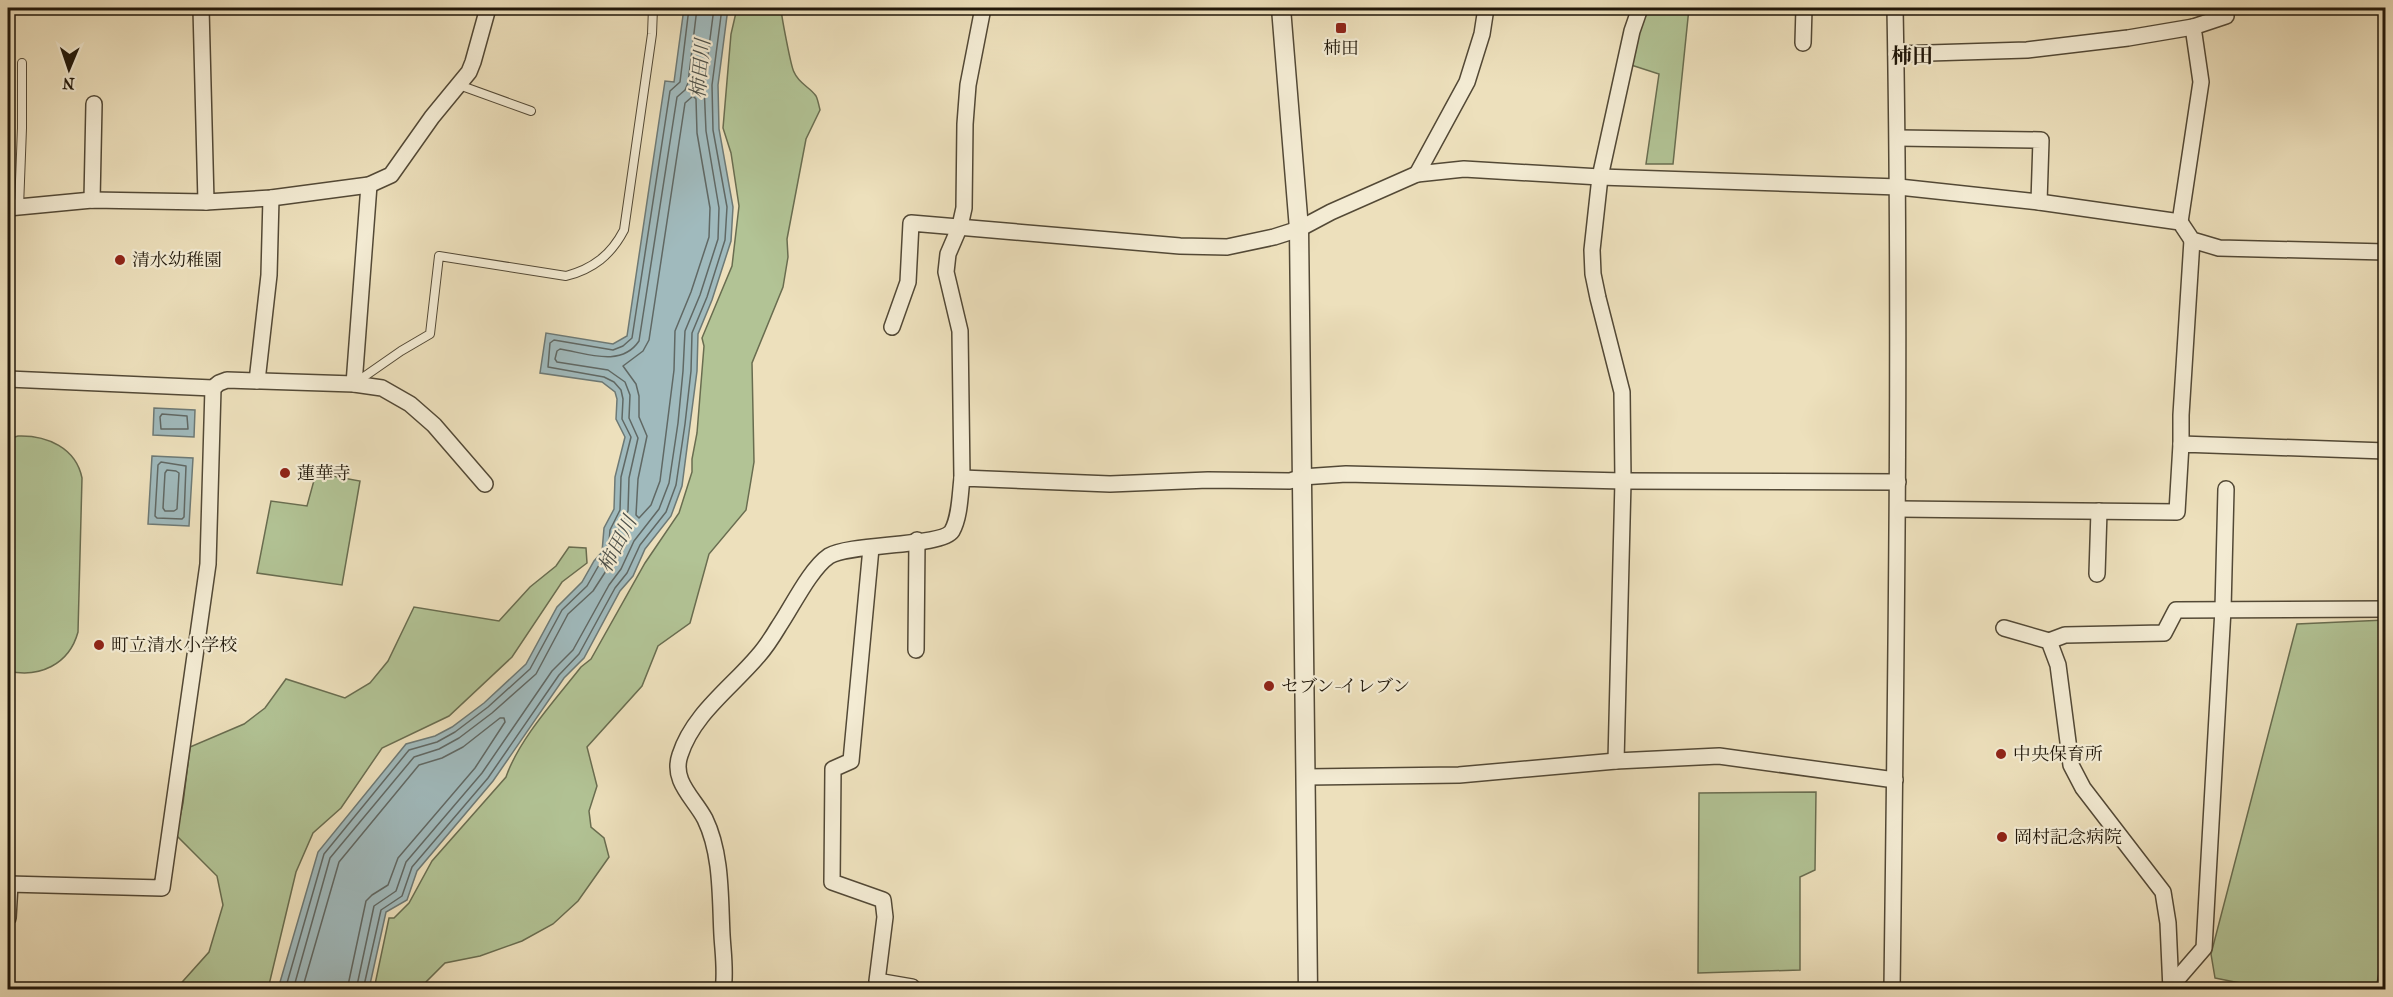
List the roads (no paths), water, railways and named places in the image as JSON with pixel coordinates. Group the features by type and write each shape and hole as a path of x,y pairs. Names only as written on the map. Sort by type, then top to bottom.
{"street":[{"path":"201,8 206,202"},
{"path":"13,208 92,200 206,202 271,198 369,184 391,175 432,117 459,85 473,62 488,8"},
{"path":"723,990 719,888 713,839 704,818 679,778 679,756 690,732 727,687 758,656 780,626 806,582 830,556 918,540 944,538 951,532 956,519 962,478 960,331 946,272 948,254 960,226 964,208 968,85 982,8"},
{"path":"1281,8 1299,229 1308,990"},
{"path":"1417,174 1467,82 1482,34 1486,8"},
{"path":"1616,760 1623,481 1622,392 1593,274 1592,250 1600,177 1632,30 1640,8"},
{"path":"1803,43 1804,8"},
{"path":"1892,990 1899,509 1899,187 1895,8"},
{"path":"1896,54 2027,50 2128,38 2193,27 2226,16 2223,8"},
{"path":"1899,509 2177,512 2192,240 2180,222 2201,82 2193,27"},
{"path":"92,200 94,104"},
{"path":"1898,138 2041,140 2039,202"},
{"path":"892,327 908,282 911,224 960,226 1180,246 1227,247 1299,229 1331,212 1417,174 1464,169 1600,177 1899,187 2039,202 2180,222"},
{"path":"354,384 369,184"},
{"path":"257,381 269,275 271,198"},
{"path":"2192,240 2219,248 2385,252"},
{"path":"8,379 213,388 227,380 354,384 382,388 410,404 449,440 485,484"},
{"path":"8,918 9,884 162,888 174,788 187,721 208,564 213,388"},
{"path":"2181,444 2385,452"},
{"path":"962,478 1110,484 1208,480 1290,481 1302,477 1346,474 1623,481 1898,482"},
{"path":"2172,987 2204,948 2223,609 2226,489"},
{"path":"2097,574 2099,511"},
{"path":"916,650 918,540"},
{"path":"871,548 851,761 833,769 832,882 884,900 885,917 877,981 912,987 912,990"},
{"path":"2004,628 2049,641 2065,635 2164,633 2176,610 2385,609"},
{"path":"2049,641 2058,664 2071,765 2083,788 2163,892 2168,923 2172,987"},
{"path":"1306,777 1459,775 1616,760 1719,756 1894,780"}],"lane":[{"path":"354,384 430,334 439,256 566,276 583,272 601,261 618,242 624,230 652,34 653,8"},
{"path":"13,208 22,128 22,63"},
{"path":"459,85 531,111"}],"water":[{"name":"柿田川","path":"684,8 728,8 718,85 719,129 733,207 731,241 712,300 698,334 697,371 682,486 671,516 645,549 633,576 620,591 584,658 564,678 493,781 417,871 407,900 386,912 369,989 278,989 318,852 406,744 435,736 452,727 484,703 526,664 557,607 582,582 602,552 604,528 614,509 615,477 625,437 616,419 617,399 615,392 602,382 540,373 546,333 613,344 627,336 665,81 674,82"},
{"path":"154,408 195,410 194,437 153,435"},
{"path":"152,456 193,458 189,526 148,524"}],"place":[{"name":"柿田","path":"1341,28"},
{"name":"清水幼稚園","path":"120,260"},
{"name":"蓮華寺","path":"285,473"},
{"name":"町立清水小学校","path":"99,645"},
{"name":"セブン-イレブン","path":"1269,686"},
{"name":"中央保育所","path":"2001,754"},
{"name":"岡村記念病院","path":"2002,837"}],"district":[{"name":"柿田","path":"1912,56"}]}
